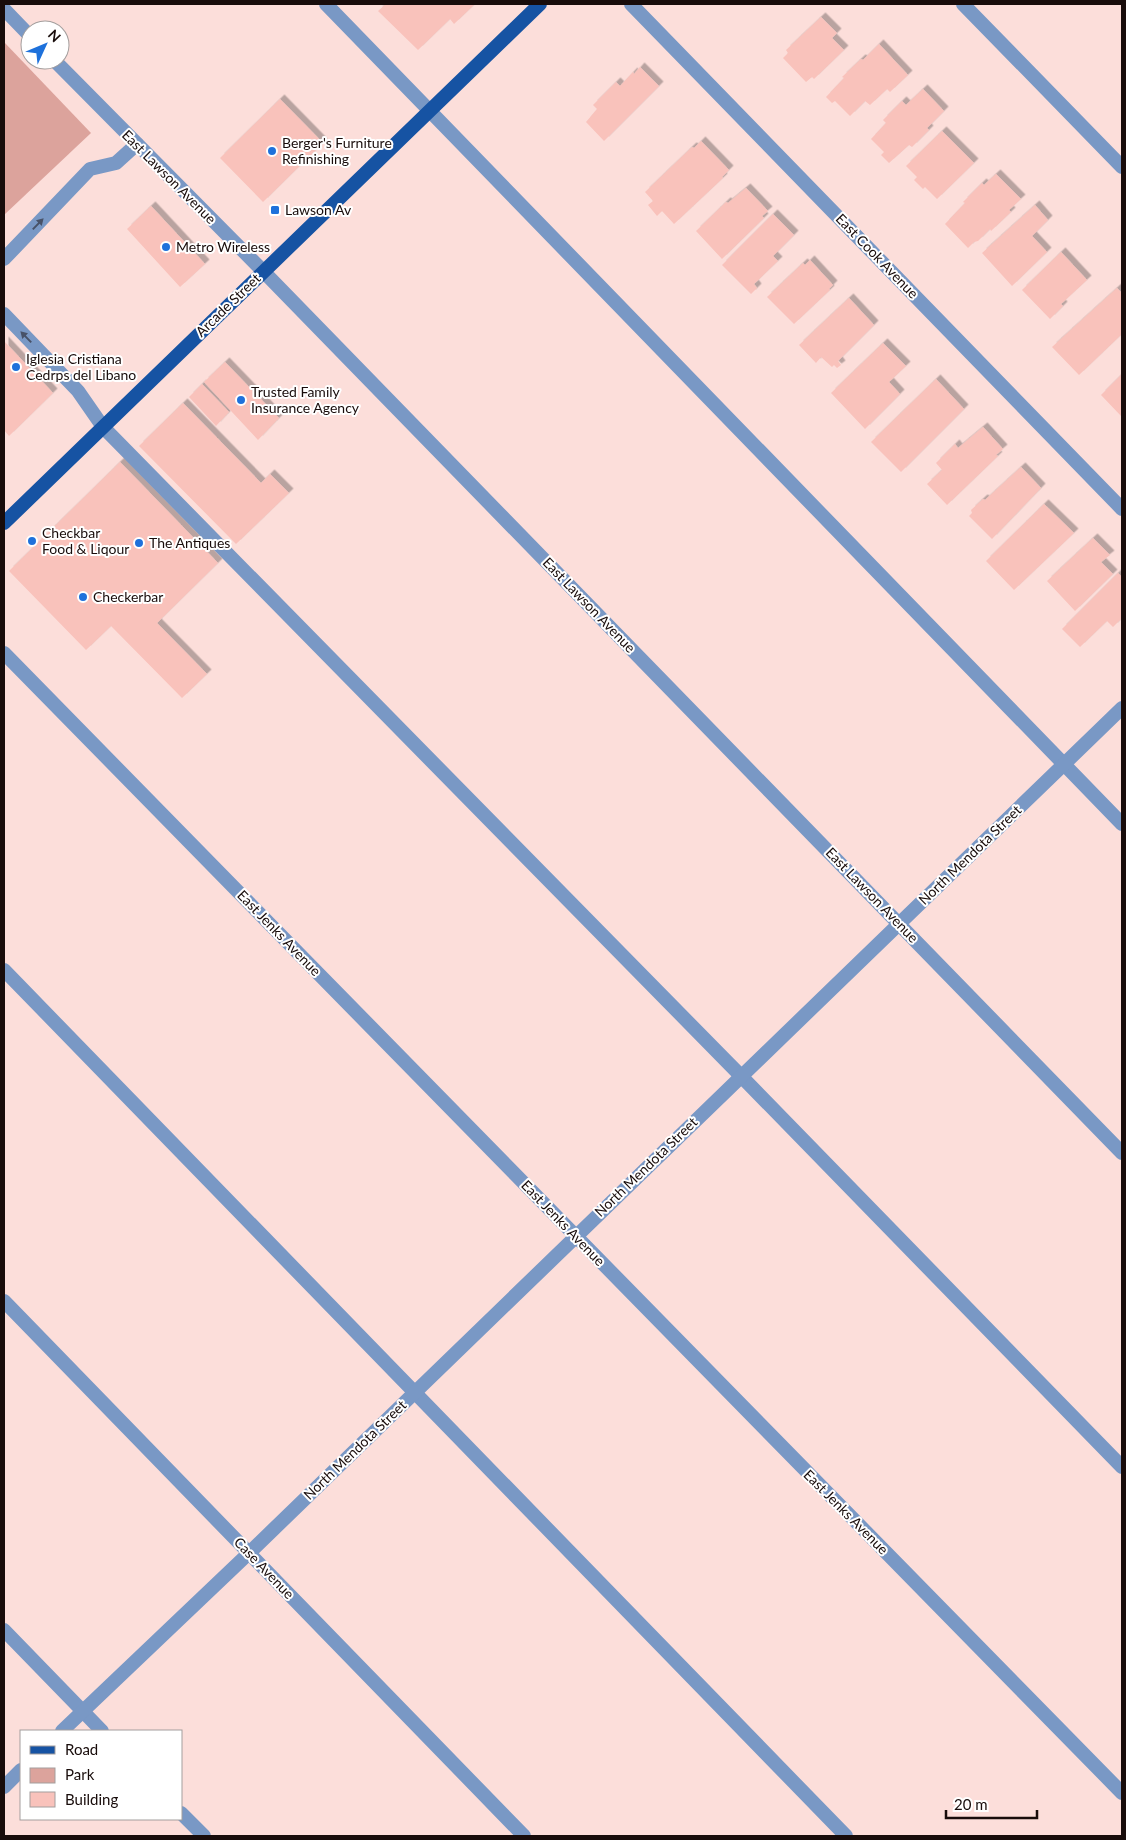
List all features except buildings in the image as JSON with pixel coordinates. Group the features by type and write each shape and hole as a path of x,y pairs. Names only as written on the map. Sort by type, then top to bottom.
{"main road":[{"name":"Arcade Street","path":"4,523 540,4"}],"street":[{"path":"326,4 1122,824"},
{"name":"East Cook Avenue","path":"631,4 1122,509"},
{"path":"963,4 1122,167"},
{"path":"4,9 20,26"},
{"name":"East Lawson Avenue","path":"64,70 263,271 1122,1153"},
{"path":"4,259 90,169 116,163 137,144"},
{"path":"4,314 78,391 103,426 1122,1467"},
{"name":"East Jenks Avenue","path":"4,653 1122,1792"},
{"name":"North Mendota Street","path":"63,1730 249,1553 1122,708"},
{"path":"4,970 846,1836"},
{"name":"Case Avenue","path":"4,1301 524,1836"},
{"path":"4,1630 101,1730"},
{"path":"4,1787 20,1771"},
{"path":"182,1814 204,1836"}],"green space":[{"path":"4,42 20,59 20,70 31,70 91,133 4,215"}],"place":[{"name":"Berger's Furniture Refinishing","path":"272,151"},
{"name":"Lawson Av","path":"275,210"},
{"name":"Metro Wireless","path":"166,247"},
{"name":"Iglesia Cristiana Cedrps del Libano","path":"16,367"},
{"name":"Trusted Family Insurance Agency","path":"241,400"},
{"name":"Checkbar Food & Liqour","path":"32,541"},
{"name":"The Antiques","path":"139,543"},
{"name":"Checkerbar","path":"83,597"}]}
